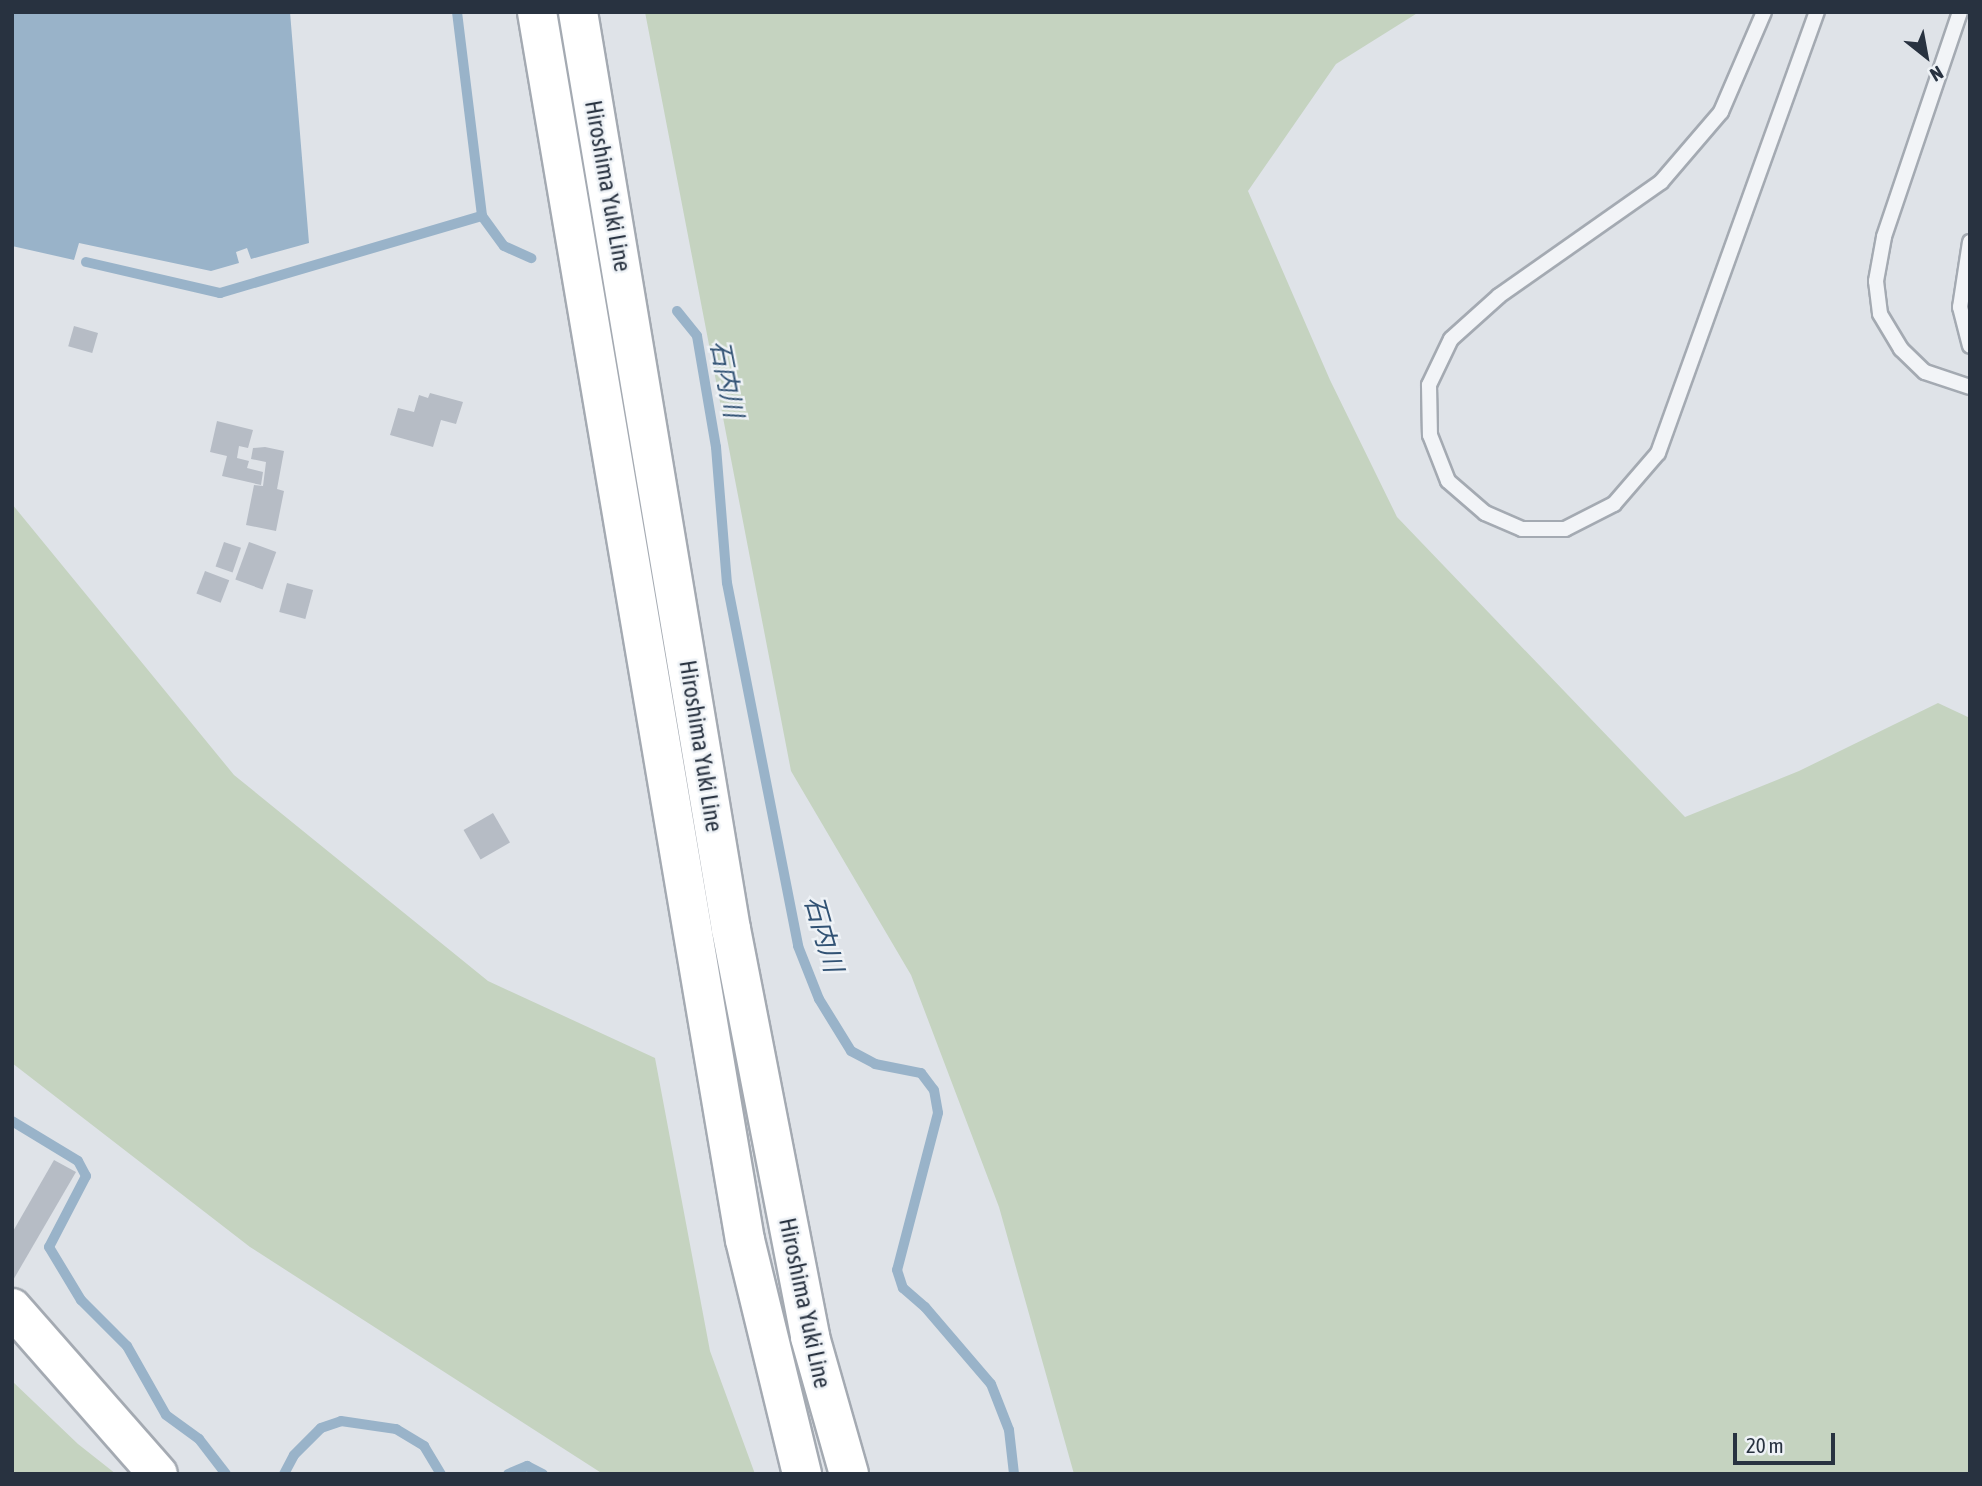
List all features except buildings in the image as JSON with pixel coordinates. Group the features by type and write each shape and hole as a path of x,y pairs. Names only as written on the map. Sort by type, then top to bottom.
{"main road":[{"name":"Hiroshima Yuki Line","path":"537,12 743,1227 803,1474"},
{"name":"Hiroshima Yuki Line","path":"578,12 731,929 810,1337 849,1474"},
{"path":"12,1308 158,1474"}],"lane":[{"path":"1764,12 1721,112 1661,182 1499,296 1451,339 1429,385 1430,435 1448,481 1485,513 1522,529 1565,529 1614,503 1658,453 1817,12"},
{"path":"1960,12 1884,237 1876,281 1880,314 1901,349 1925,372 1970,387"},
{"path":"1970,242 1960,307 1970,346"}],"green space":[{"path":"645,12 1419,12 1336,64 1248,191 1330,380 1397,517 1685,817 1799,771 1938,703 1970,718 1970,1474 1074,1474 999,1207 911,975 791,771"},
{"path":"12,504 234,775 488,981 655,1058 710,1351 755,1474 603,1474 250,1247 12,1063"},
{"path":"12,1381 78,1444 116,1474 12,1474"}],"water":[{"path":"12,12 290,12 309,243 251,259 247,248 236,252 239,263 211,271 79,243 74,260 12,246"}],"waterway":[{"name":"石内川","path":"457,12 482,216 504,246 531,258"},
{"path":"86,262 220,293 482,216"},
{"name":"石内川","path":"677,311 697,336 716,447 727,583 798,946 819,999 851,1051 875,1064 921,1073 934,1090 938,1113 897,1270 903,1288 925,1307 991,1384 1009,1430 1014,1474"},
{"path":"12,1121 78,1161 86,1176 49,1247 81,1300 127,1346 166,1415 199,1439 226,1474"},
{"path":"284,1474 294,1455 321,1428 341,1421 396,1429 424,1446 441,1474"},
{"path":"508,1474 527,1466 543,1474"}]}
